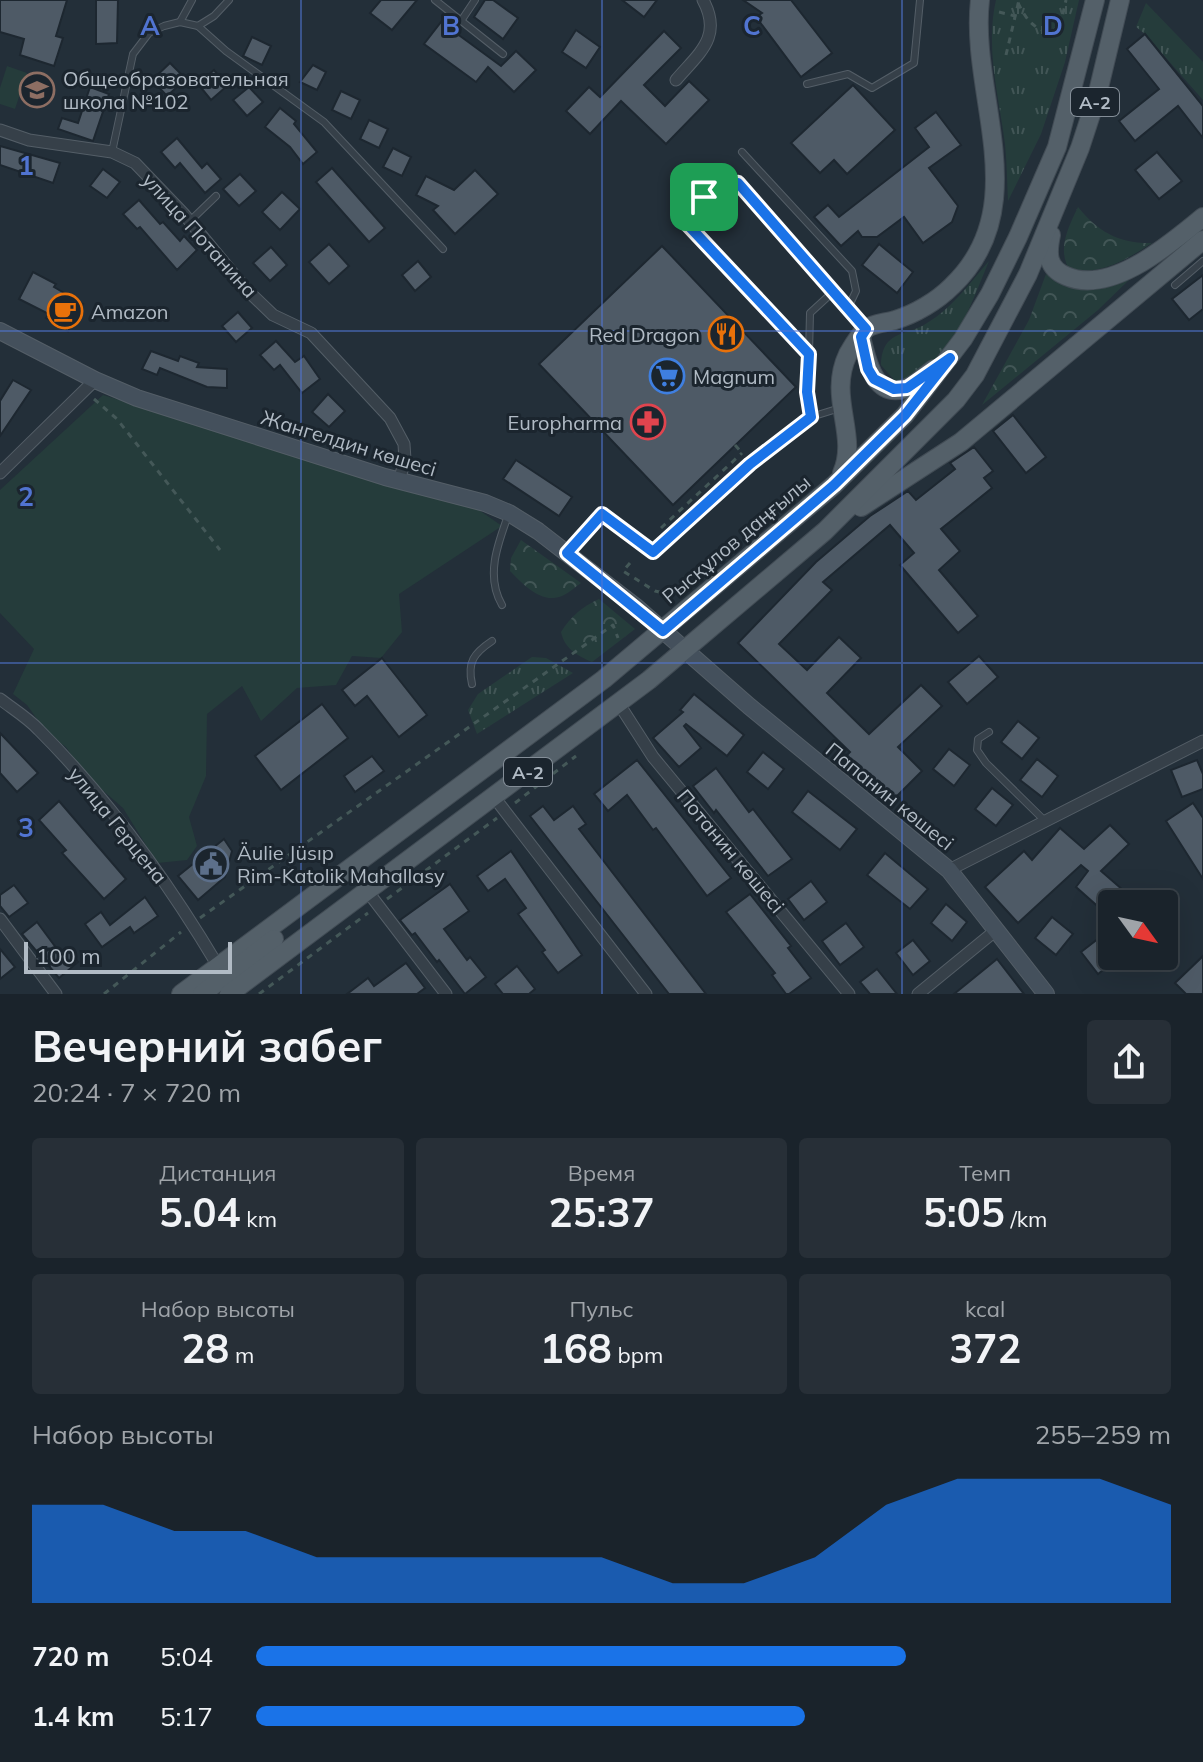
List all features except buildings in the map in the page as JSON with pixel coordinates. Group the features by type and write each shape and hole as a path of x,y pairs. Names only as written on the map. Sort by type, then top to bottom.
{"main road":[{"path":"839,480 848,450 840,408 841,375 848,354 863,333 897,320 936,299 967,270 983,240 995,201 997,172 979,39 980,0"},
{"name":"Рысқұлов даңғылы","path":"181,994 604,679 839,480 905,415 950,358 990,294 1037,192 1057,147 1095,0"},
{"name":"A-2","path":"238,992 373,899 500,804 825,531 956,400 975,375 1028,274 1080,148 1097,96 1120,0"},
{"path":"1058,201 1047,253 1050,264 1072,279 1113,277 1148,259 1203,217"},
{"path":"825,531 961,442 1203,240"},
{"name":"Жангелдин көшесі","path":"0,331 90,385 399,481 485,503 509,513 567,553 663,631"},
{"path":"863,333 868,369 874,379 894,389 907,388 950,358"},
{"name":"Папанин көшесі","path":"663,631 749,706 949,870 1046,994"},
{"path":"373,899 362,874 365,869 450,803 450,794"},
{"path":"202,994 284,931 282,918"}],"street":[{"path":"676,80 708,43 712,33 709,10 703,0"},
{"name":"улица Потанина","path":"0,130 29,140 112,152 135,163 190,221 246,289 273,315 311,333 390,418 404,444 405,460 399,481"},
{"path":"0,473 90,385"},
{"name":"улица Герцена","path":"0,699 37,728 102,801 193,923 218,966"},
{"name":"Потанин көшесі","path":"619,704 653,757 849,994"},
{"path":"949,870 1203,741"},
{"path":"500,804 646,994"},
{"path":"373,899 446,994"},
{"path":"0,919 56,994"},
{"path":"918,994 995,931"}],"lane":[{"path":"180,22 192,0"},
{"path":"198,26 214,16 229,0"},
{"path":"435,0 503,54"},
{"path":"461,21 475,0"},
{"path":"807,84 848,74 872,88 914,63 920,0"},
{"path":"112,152 133,54 149,33 180,22 198,26 251,70 324,122 443,249"},
{"path":"742,152 852,271 856,291 848,308"},
{"path":"809,354 687,224 704,197 738,183 834,291 863,333"},
{"path":"190,221 216,196"},
{"path":"1175,285 1203,261"},
{"path":"811,417 807,392 810,313 834,291"},
{"path":"567,553 602,514 653,552 750,464 811,417 840,408"},
{"path":"502,605 496,596 493,574 499,540 509,513"},
{"path":"472,684 470,664 475,653 492,641"},
{"path":"989,732 978,739 977,750 986,763 1045,821"}],"path":[{"path":"1018,1 1028,22 1036,29 1052,34 1060,27 1066,0"},
{"path":"1006,55 1018,1"},
{"path":"999,12 1015,16"},
{"path":"90,385 220,550"},
{"path":"735,445 750,464"},
{"path":"661,528 742,453"},
{"path":"630,563 623,571 655,591 672,595"},
{"path":"104,994 193,923 613,625 618,638"},
{"path":"259,994 373,899 500,804 578,754"}],"green space":[{"path":"996,0 1079,0 1065,62 1041,134 1008,201 1005,144 992,54"},
{"path":"1146,3 1203,62 1203,100 1136,27"},
{"path":"7,66 27,73 15,109 0,104 0,88"},
{"path":"1078,207 1110,235 1152,243 1114,264 1071,272 1064,248 1067,231"},
{"path":"989,261 956,334 944,351 914,375 895,381 881,365 888,342 941,313"},
{"path":"1046,274 1078,287 1133,276 1098,310 982,405 1029,320"},
{"path":"103,395 476,508 502,526 399,594 402,632 381,658 352,656 336,685 297,688 261,721 242,686 207,714 206,776 189,817 197,846 187,860 157,863 123,808 84,774 66,747 47,733 27,705 13,694 34,649 0,613 0,490"},
{"path":"521,540 581,583 559,597 545,597 532,591 510,571 511,558"},
{"path":"599,599 635,629 592,662 572,651 561,632 577,612"},
{"path":"532,657 546,658 573,673 477,734 468,710 478,694"}],"place":[{"name":"Общеобразовательная школа №102","path":"37,90"},
{"name":"Amazon","path":"65,311"},
{"name":"Red Dragon","path":"726,334"},
{"name":"Magnum","path":"667,376"},
{"name":"Europharma","path":"648,422"},
{"name":"Äulie Jüsıp Rim-Katolik Mahallasy","path":"211,864"}],"route":[{"path":"738,183 866,329 861,337 868,369 874,379 883,385 894,389 907,388 950,358 905,415 834,485 663,631 567,553 602,514 653,552 750,464 811,417 807,392 809,354 687,224 704,197 738,183"}]}
